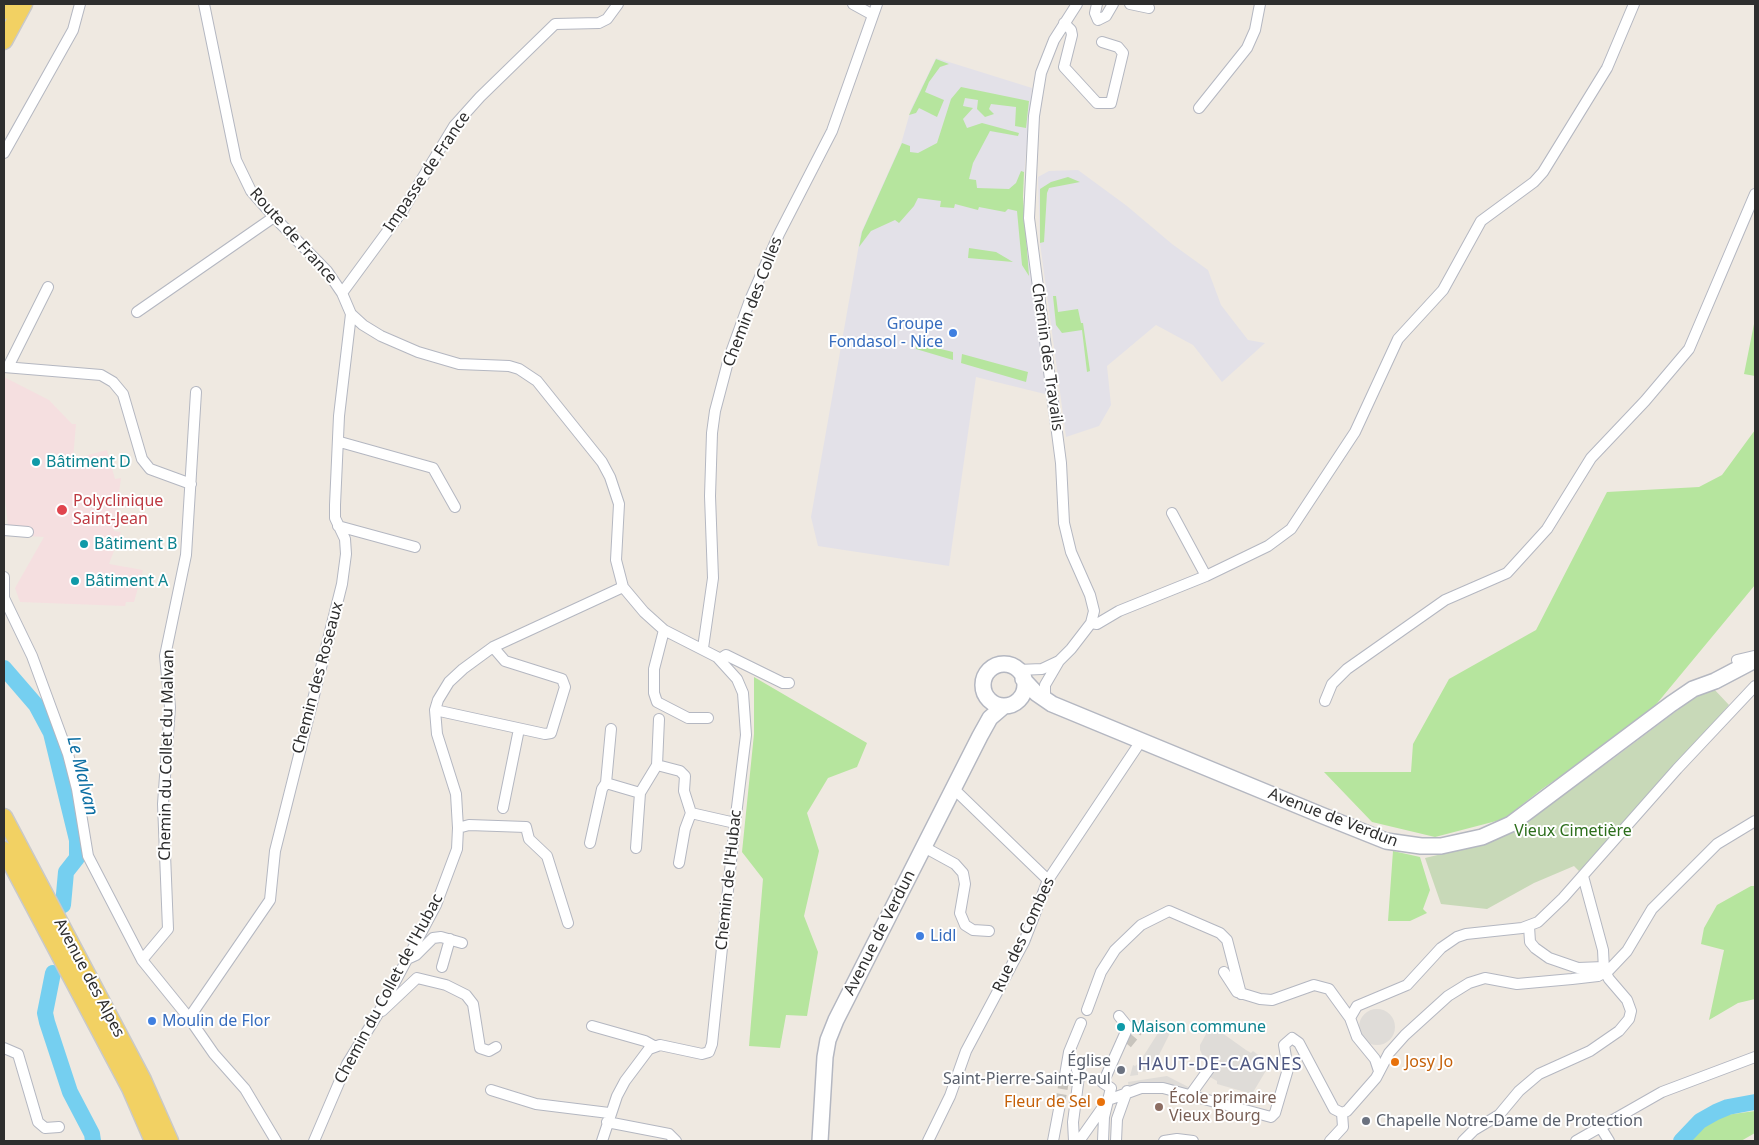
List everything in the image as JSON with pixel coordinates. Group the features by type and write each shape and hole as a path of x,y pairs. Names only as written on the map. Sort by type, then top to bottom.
{"main road":[{"path":"4,12 8,4"},
{"path":"4,41 24,4"},
{"path":"1693,689 1755,650"},
{"name":"Avenue de Verdun","path":"1023,680 1049,702 1379,839 1401,844 1441,846 1482,837 1511,824 1693,689 1715,681 1755,660"},
{"path":"1002,664 1023,680 1010,704 991,702 987,698 983,687 988,672 1002,664"},
{"name":"Avenue de Verdun","path":"980,736 987,698"},
{"name":"Avenue de Verdun","path":"820,1141 828,1040 836,1020 980,736 990,718 1010,704 1049,702"},
{"name":"Avenue des Alpes","path":"4,817 143,1080 170,1141"},
{"name":"Avenue des Alpes","path":"4,850 130,1088 153,1141"}],"street":[{"path":"4,153 73,30 80,4"},
{"name":"Route de France","path":"204,4 236,160 251,191 327,270 342,293 351,314"},
{"name":"Impasse de France","path":"342,293 403,210 454,126 480,97 555,24 599,23 607,19 618,4"},
{"path":"852,4 873,15"},
{"name":"Chemin des Colles","path":"703,648 713,578 710,517 712,432 715,411 729,358 750,300 779,234 832,131 877,4"},
{"name":"Chemin des Travails","path":"1075,4 1046,58 1036,95 1029,218 1061,462 1064,523 1072,552 1094,604 1094,611"},
{"path":"1097,4 1095,13 1098,20 1106,16 1113,4"},
{"path":"1130,4 1149,8"},
{"path":"1199,108 1247,48 1255,30 1260,4"},
{"path":"1091,622 1097,624 1118,611 1206,576 1274,542 1291,529 1355,432 1398,339 1442,290 1481,221 1534,182 1543,172 1607,68 1634,4"},
{"path":"1064,23 1072,30 1064,67 1097,103 1111,103 1123,53 1118,47 1102,42"},
{"path":"1325,701 1332,684 1347,669 1444,600 1507,573 1547,528 1591,458 1645,401 1689,349 1755,194"},
{"path":"137,312 274,217"},
{"path":"48,287 6,367 101,376 113,382 123,394 142,459 150,469 191,484"},
{"path":"351,314 381,336 418,352 459,364 509,366 519,369 536,382 602,462 610,477 619,504 616,560 623,587 644,612 664,630 703,648 720,660 726,655 783,683 789,682"},
{"name":"Chemin des Roseaux","path":"189,1018 270,900 277,842 342,584 346,554 345,540 338,526 335,505 340,442 339,416 351,314"},
{"name":"Chemin du Collet du Malvan","path":"142,960 168,929 163,804 170,707 165,656 186,555 196,392"},
{"path":"340,442 433,468 454,507"},
{"path":"1172,512 1206,576"},
{"path":"338,526 415,547"},
{"path":"4,530 28,532"},
{"path":"4,577 4,598 32,656 68,754 77,789 88,856 142,960 189,1018 214,1054 245,1089 276,1141"},
{"path":"493,647 505,661 562,679 565,687 552,733 545,734 519,729 435,710 438,700 449,682 462,669 493,647 623,587"},
{"path":"1023,680 1058,661 1071,649 1091,622 1094,611 1118,611"},
{"path":"664,630 654,669 656,702 688,718 708,718"},
{"path":"1737,660 1755,656"},
{"name":"Chemin de l'Hubac","path":"592,1026 644,1041 654,1046 660,1045 702,1054 709,1052 712,1044 746,735 746,712 737,679 720,660"},
{"path":"1049,702 1045,685 1058,661"},
{"path":"1023,680 1042,669"},
{"path":"1350,1018 1357,1006 1407,985 1441,948 1457,937 1466,934 1529,926 1554,908 1752,689 1755,681"},
{"name":"Chemin du Collet de l'Hubac","path":"314,1141 347,1064 379,1012 405,960 436,905 457,849 456,794 437,734 435,710"},
{"path":"636,848 640,793 657,765 659,719"},
{"path":"502,808 519,729"},
{"path":"590,843 602,789 606,783 611,729"},
{"name":"Rue des Combes","path":"928,1141 950,1096 966,1050 1024,942 1048,880 1141,741"},
{"path":"657,765 680,771 685,776 684,791 691,813 685,829 679,863"},
{"path":"606,783 640,793"},
{"path":"954,789 1048,880"},
{"path":"691,813 735,823"},
{"path":"1079,1141 1108,1100 1142,1088 1163,1088 1271,1117 1275,1113 1287,1076 1288,1062 1284,1045 1289,1039 1295,1039 1299,1043 1337,1112 1347,1111 1364,1092 1389,1053 1405,1035 1448,996 1469,982 1486,978 1517,984 1598,976 1627,951 1646,917 1717,844 1755,821"},
{"path":"458,828 469,825 526,827 529,839 548,856 568,923"},
{"path":"924,847 955,864 963,873 965,884 960,913 965,925 974,930 989,931"},
{"path":"1463,1141 1474,1130 1499,1115 1519,1091 1539,1074 1590,1051 1626,1024 1630,1014 1628,1002 1604,970 1603,950 1583,876"},
{"path":"1087,1010 1101,972 1115,950 1141,925 1169,911 1220,933 1227,940 1241,994"},
{"path":"1529,926 1530,942 1548,958 1578,968 1604,970"},
{"path":"405,960 416,955 433,938 450,939 462,943"},
{"path":"442,967 450,939"},
{"path":"1223,987 1224,972 1234,989 1241,994 1272,1000 1314,985 1325,987 1331,991 1342,1010 1350,1018 1353,1032 1372,1054 1379,1071"},
{"path":"379,1012 387,1008 416,978 446,985 466,995 473,1004 480,1048 489,1051 496,1047"},
{"path":"1104,1141 1104,1117 1111,1088 1104,1083 1128,1027 1119,1016"},
{"path":"1065,1075 1069,1052 1081,1023"},
{"path":"602,1141 608,1118 625,1081 654,1046"},
{"path":"4,1048 18,1054 41,1127 59,1127"},
{"path":"1372,1054 1380,1056 1389,1053"},
{"path":"1576,1141 1662,1092 1755,1057"},
{"path":"1193,1095 1209,1069"},
{"path":"1074,1141 1073,1122 1077,1070"},
{"path":"491,1090 536,1104 608,1118 669,1134 676,1141"},
{"path":"1116,1141 1116,1119 1127,1092"},
{"path":"1053,1141 1060,1104"},
{"path":"1330,1141 1343,1127 1342,1113"},
{"path":"1601,1128 1609,1141"},
{"path":"1164,1141 1177,1139 1192,1141"}],"shaded area":[{"path":"936,58 1032,88 1022,197 1049,395 976,377 949,566 818,546 811,517 861,233 901,144 911,109"},
{"path":"1078,170 1208,270 1221,305 1248,340 1265,343 1222,382 1193,345 1156,325 1107,366 1111,405 1099,426 1066,437 1040,243 1038,177 1049,171"},
{"name":"Polyclinique Saint-Jean","path":"4,377 49,400 72,424 76,424 73,459 107,450 115,479 121,478 114,531 121,532 109,564 143,570 134,602 126,602 125,606 20,602 15,588 44,537 9,535 4,490"},
{"path":"1377,1009 1384,1010 1390,1014 1394,1020 1394,1034 1390,1040 1384,1044 1377,1045 1370,1044 1364,1040 1360,1034 1359,1027 1360,1020 1364,1014 1370,1010"},
{"path":"1165,1022 1169,1025 1171,1031 1151,1071 1138,1072 1138,1075 1130,1076 1133,1065 1135,1066 1139,1063"},
{"path":"1211,1025 1246,1050 1251,1053 1253,1051 1270,1064 1252,1094 1217,1084 1217,1081 1210,1077 1200,1045"},
{"path":"1167,1076 1202,1094 1181,1096 1148,1092 1126,1095 1129,1089 1128,1082"}],"green space":[{"path":"936,59 949,64 940,67 929,82 925,92 944,100 937,117 919,108 916,113 909,115"},
{"path":"961,87 1029,101 1026,128 1015,126 1016,107 991,104 989,109 994,114 985,117 977,109 978,100 965,98 963,106 973,108 963,119 967,128 982,123 1019,133 1018,136 990,131 973,163 969,179 976,180 977,188 1009,189 1016,183 1021,171 1024,172 1023,197 1029,276 1022,265 1017,211 1008,209 1005,212 979,207 978,210 955,204 954,208 940,207 941,201 918,198 914,206 899,223 895,220 871,231 859,247 862,232 902,143 910,146 910,152 918,153 937,143 951,99"},
{"path":"1068,177 1080,182 1049,188 1047,193 1044,242 1040,243 1040,189 1051,182"},
{"path":"969,248 996,252 1013,262 968,258"},
{"path":"1053,296 1056,296 1058,312 1078,309 1081,323 1083,323 1090,371 1087,372 1082,330 1062,333 1056,325"},
{"path":"1755,319 1755,376 1744,374"},
{"path":"916,343 953,352 953,360 916,349"},
{"path":"962,354 1028,372 1026,382 961,363"},
{"path":"1755,430 1755,585 1644,719 1542,789 1504,819 1435,837 1372,822 1324,772 1411,772 1413,744 1449,679 1536,630 1607,492 1699,487 1722,475"},
{"path":"754,677 867,743 857,767 828,778 807,813 819,851 804,916 818,952 807,1016 786,1015 780,1048 749,1046 763,879 742,852 754,734"},
{"name":"Vieux Cimetière","path":"1713,688 1729,705 1594,861 1579,871 1574,866 1534,883 1487,909 1441,904 1425,858 1480,845 1514,830 1691,700"},
{"path":"1393,851 1420,857 1430,890 1423,909 1427,913 1410,921 1388,921"},
{"path":"1751,886 1755,886 1755,999 1738,1003 1709,1020 1724,950 1701,944 1704,928 1717,905"},
{"path":"1755,1111 1755,1133 1741,1141 1676,1141 1697,1119"}],"waterway":[{"name":"Le Malvan","path":"4,668 36,705 51,733 77,840 77,858 66,872 63,905"},
{"name":"Le Malvan","path":"53,973 45,1013 47,1022 70,1092 92,1134 93,1141"},
{"path":"1681,1141 1700,1121 1716,1112 1728,1107 1755,1102"}],"tunnel":[{"path":"1127,1044 1145,1022"},
{"path":"1060,1104 1065,1075"}],"place":[{"name":"Groupe Fondasol - Nice","path":"953,333"},
{"name":"Bâtiment D","path":"36,462"},
{"name":"Polyclinique Saint-Jean","path":"62,510"},
{"name":"Bâtiment B","path":"84,544"},
{"name":"Bâtiment A","path":"75,581"},
{"name":"Lidl","path":"920,936"},
{"name":"Moulin de Flor","path":"152,1021"},
{"name":"Maison commune","path":"1121,1027"},
{"name":"Josy Jo","path":"1395,1062"},
{"name":"Église Saint-Pierre-Saint-Paul","path":"1121,1070"},
{"name":"Fleur de Sel","path":"1101,1102"},
{"name":"École primaire Vieux Bourg","path":"1159,1107"},
{"name":"Chapelle Notre-Dame de Protection","path":"1366,1121"}],"district":[{"name":"HAUT-DE-CAGNES","path":"1220,1065"}]}
